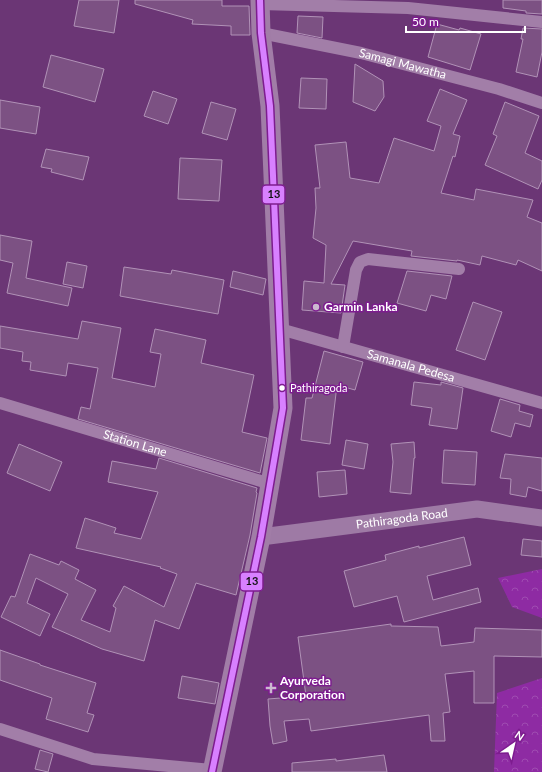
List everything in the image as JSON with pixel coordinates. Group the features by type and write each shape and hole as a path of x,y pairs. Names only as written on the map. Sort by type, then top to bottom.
{"main road":[{"path":"212,771 261,537 283,408 270,106 261,33 260,2"}],"street":[{"path":"260,2 408,8 542,22"},
{"name":"Samagi Mawatha","path":"261,33 361,53 499,89 542,104"},
{"path":"343,347 356,270 360,262 368,259 459,269"},
{"name":"Samanala Pedesa","path":"280,329 542,403"},
{"name":"Station Lane","path":"0,403 271,484"},
{"name":"Pathiragoda Road","path":"261,537 477,509 542,518"},
{"path":"0,729 93,759 212,771"}],"green space":[{"path":"542,569 542,618 512,607 498,578"},
{"path":"542,678 542,772 494,772 497,693"}],"building":[{"path":"79,0 119,0 114,33 74,26"},
{"path":"135,0 222,0 222,6 249,6 250,35 231,35 231,26 192,24 193,20 135,4"},
{"path":"503,0 542,0 542,14 526,13 526,11 503,8"},
{"path":"298,16 323,17 322,38 297,33"},
{"path":"437,24 481,34 470,70 428,57"},
{"path":"523,28 542,29 542,52 537,77 516,72 523,39 521,39"},
{"path":"51,55 104,69 95,102 43,87"},
{"path":"355,64 383,81 384,97 375,111 353,102"},
{"path":"301,78 327,79 326,109 299,108"},
{"path":"440,89 467,100 453,134 460,136 455,157 453,156 441,193 474,200 476,189 533,200 527,217 542,223 542,271 518,260 516,265 482,256 480,265 457,260 411,256 412,251 353,241 331,284 345,285 341,313 302,310 304,281 324,283 326,245 313,238 316,208 315,188 320,188 315,145 346,142 350,178 379,183 394,138 434,151 441,126 427,121"},
{"path":"153,91 177,99 168,124 144,116"},
{"path":"0,100 40,107 36,134 0,128"},
{"path":"211,102 236,109 227,140 202,133"},
{"path":"505,102 539,116 525,153 542,161 542,180 538,189 485,165 497,136 493,134"},
{"path":"46,149 89,157 83,180 51,172 52,169 41,167"},
{"path":"180,158 222,160 219,201 178,199"},
{"path":"0,235 32,241 26,278 72,288 68,306 7,293 13,263 0,260"},
{"path":"67,262 87,266 83,288 63,284"},
{"path":"124,267 171,274 172,270 224,280 218,314 120,296"},
{"path":"233,271 266,279 263,295 230,287"},
{"path":"407,271 452,276 446,299 431,295 426,311 397,303"},
{"path":"473,302 502,312 485,360 456,350"},
{"path":"82,321 121,328 112,378 155,387 161,354 150,352 155,329 206,340 201,363 254,375 242,432 267,438 260,473 78,419 81,407 90,409 98,368 68,363 66,376 30,370 31,362 22,361 23,352 0,348 0,326 78,339"},
{"path":"324,351 363,362 355,390 337,385 330,444 301,440 306,398 312,398"},
{"path":"414,382 441,385 441,382 463,388 457,429 429,425 432,408 411,405"},
{"path":"500,399 520,405 519,411 533,415 530,427 515,423 511,437 491,431"},
{"path":"346,440 368,444 364,469 342,465"},
{"path":"414,442 415,458 411,494 390,492 393,462 391,444"},
{"path":"19,444 62,462 50,491 7,473"},
{"path":"444,450 477,452 475,485 442,483"},
{"path":"505,454 542,458 542,491 528,487 526,497 510,494 511,479 500,478"},
{"path":"159,458 257,488 250,535 236,595 196,583 179,629 155,620 144,661 102,649 52,627 68,594 36,578 27,603 50,614 40,636 1,617 11,596 15,597 30,554 59,565 61,561 79,570 75,579 96,590 81,620 110,632 116,608 113,606 124,586 164,607 177,574 160,568 161,567 76,548 85,518 116,528 114,533 141,539 158,492 108,482 112,461 156,469"},
{"path":"345,470 347,494 319,497 317,472"},
{"path":"464,537 471,565 427,576 433,600 478,588 481,602 404,622 397,596 354,607 344,571 386,560 385,555 419,546 419,548"},
{"path":"523,539 542,541 542,557 521,555"},
{"path":"391,624 391,626 438,627 441,646 474,642 475,628 542,630 542,657 494,656 494,703 474,703 474,671 445,674 450,712 443,713 445,741 431,741 429,715 311,731 309,719 284,721 287,741 273,744 268,699 306,696 298,637"},
{"path":"0,650 96,683 87,713 94,715 88,732 46,719 52,698 0,680"},
{"path":"182,676 219,683 215,704 178,698"},
{"path":"40,750 53,754 48,772 35,769"},
{"path":"384,755 387,772 292,772 292,763 336,759 336,761"}],"transit line":[{"name":"13","path":"212,772 261,537 283,408 270,106 261,33 260,0"}],"place":[{"name":"Garmin Lanka","path":"316,307"},
{"name":"Pathiragoda","path":"282,388"},
{"name":"Ayurveda Corporation","path":"271,688"}]}
